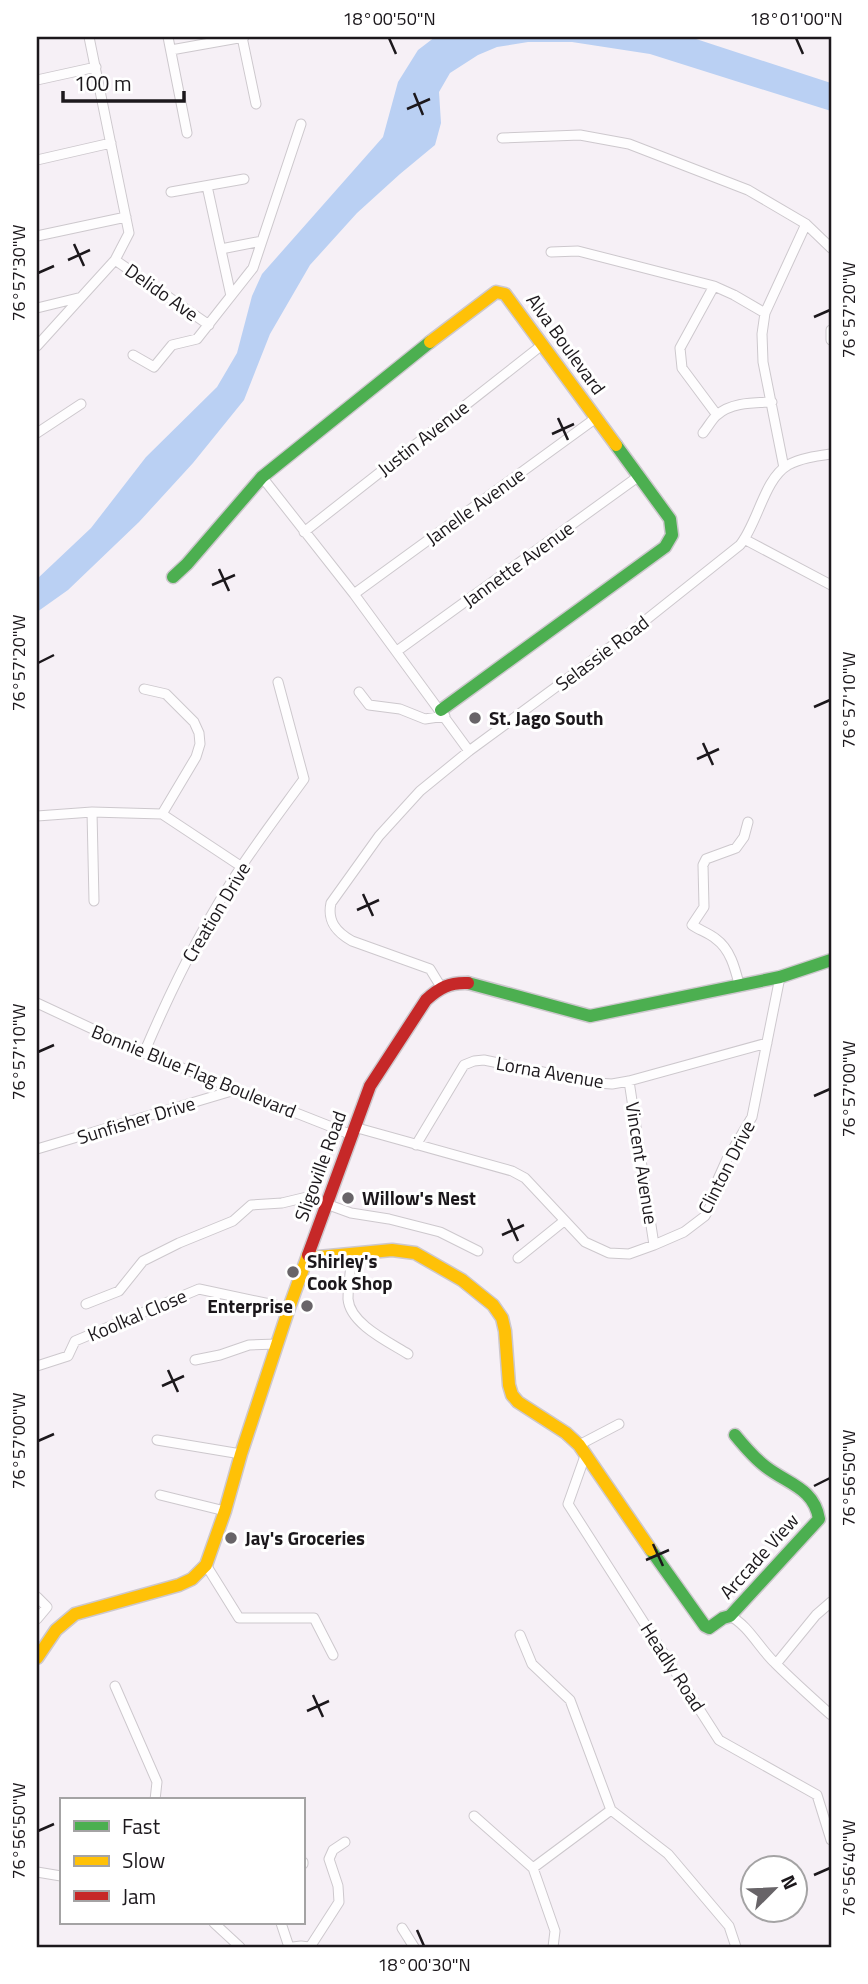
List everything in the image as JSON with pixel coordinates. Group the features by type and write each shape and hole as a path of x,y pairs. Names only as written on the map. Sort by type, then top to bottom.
{"street":[{"path":"37,346 115,260 130,233 89,37"},
{"path":"168,37 187,133"},
{"path":"171,50 243,37 256,104"},
{"path":"37,80 96,67"},
{"path":"133,355 152,367 156,366 172,345 195,341 253,268 301,124"},
{"path":"502,138 580,135 629,144 748,190 806,224 831,248"},
{"path":"37,160 111,143"},
{"path":"171,192 244,179"},
{"path":"207,186 231,296"},
{"path":"37,236 126,217"},
{"path":"806,224 765,313 762,334 763,362 784,468 802,459 831,454"},
{"path":"221,249 262,241"},
{"path":"551,252 578,251 713,286 765,313"},
{"name":"Delido Ave","path":"115,260 209,325"},
{"path":"713,286 680,348 682,368 718,415"},
{"name":"Alva Boulevard","path":"261,477 401,364 496,292 505,294 670,519 672,535 665,548 443,713"},
{"path":"37,308 80,298"},
{"path":"831,330 831,340"},
{"name":"Justin Avenue","path":"304,532 542,345"},
{"path":"703,433 718,415 733,407 772,402"},
{"path":"37,433 81,404"},
{"name":"Janelle Avenue","path":"354,594 596,418"},
{"name":"Selassie Road","path":"441,987 430,969 340,935 331,921 331,902 379,836 420,791 469,751 693,584 744,539 767,491 784,468"},
{"name":"Jannette Avenue","path":"397,651 639,476"},
{"path":"173,577 261,477 354,594 469,751"},
{"path":"744,539 831,585"},
{"name":"Creation Drive","path":"144,1053 169,992 205,926 242,867 304,779 278,682"},
{"path":"144,689 166,694 194,722 199,733 200,744 196,757 162,814"},
{"path":"359,692 369,705 400,709 425,719 443,713"},
{"path":"92,812 94,901"},
{"path":"37,816 92,812 162,814 242,867"},
{"path":"739,984 732,960 719,940 692,925 704,908 702,865 706,859 736,848 744,837 748,822"},
{"path":"441,987 456,982 474,984 590,1016 780,977 831,960"},
{"name":"Clinton Drive","path":"353,1131 512,1171 525,1178 585,1242 609,1253 629,1254 654,1245 684,1232 705,1216 715,1199 727,1159 752,1117 780,977"},
{"name":"Sligoville Road","path":"206,1565 289,1308 370,1086 426,1000 441,987"},
{"name":"Bonnie Blue Flag Boulevard","path":"37,1003 144,1053 235,1090 353,1131"},
{"name":"Lorna Avenue","path":"416,1145 464,1065 474,1061 484,1060 612,1084 766,1042"},
{"name":"Vincent Avenue","path":"629,1081 654,1245"},
{"name":"Sunfisher Drive","path":"37,1149 235,1090"},
{"path":"86,1304 119,1291 143,1261 233,1221 251,1205 282,1203 307,1197 351,1213 390,1219 440,1232 478,1251"},
{"path":"518,1258 564,1221"},
{"path":"308,1258 392,1250 415,1253 462,1280 493,1305 502,1318 505,1331 512,1395 518,1402 566,1433 582,1450 705,1626 709,1628 730,1616 744,1625 757,1645 831,1715"},
{"path":"352,1255 348,1301 351,1310 370,1331 408,1354"},
{"name":"Koolkal Close","path":"37,1366 68,1356 75,1341 199,1289 289,1308"},
{"path":"195,1360 249,1345 277,1344"},
{"path":"582,1450 619,1424"},
{"name":"Arccade View","path":"730,1616 819,1519 814,1500 768,1469 735,1435"},
{"path":"157,1440 242,1454"},
{"name":"Headly Road","path":"582,1450 568,1504 719,1740 817,1795 831,1836"},
{"path":"160,1495 225,1511"},
{"path":"37,1658 61,1622 69,1616 179,1585 192,1579 206,1565 239,1618 314,1618 333,1655"},
{"path":"37,1597 47,1607 37,1619"},
{"path":"776,1664 816,1615 831,1602"},
{"path":"520,1635 532,1664 570,1700 611,1810 668,1854 729,1926 736,1947"},
{"path":"115,1686 157,1782 155,1798"},
{"path":"533,1868 611,1810"},
{"path":"474,1816 533,1868 555,1931 553,1947"},
{"path":"281,1924 291,1947 310,1947 339,1902 338,1886 329,1859 333,1850 345,1842"},
{"path":"37,1872 60,1875"},
{"path":"215,1924 240,1947"},
{"path":"402,1928 414,1947"}],"water":[{"path":"435,37 690,37 831,83 831,111 650,54 572,42 528,42 497,47 478,55 450,73 439,92 441,123 435,145 357,213 310,265 270,334 244,400 193,463 139,522 68,590 37,612 37,579 91,528 146,457 217,387 237,353 252,296 262,274 383,137 398,82 418,50"}],"traffic: fast":[{"path":"173,577 262,477 430,342"},
{"path":"441,710 665,547 672,535 670,519 616,445"},
{"path":"468,983 590,1016 780,977 831,960"},
{"path":"651,1550 709,1628 730,1616 819,1519 812,1500 806,1493 774,1473 749,1452 735,1435"}],"traffic: slow":[{"path":"430,342 496,292 505,294 616,445"},
{"path":"308,1258 392,1250 415,1253 462,1280 493,1305 502,1318 505,1331 512,1395 579,1445 651,1550"},
{"path":"37,1658 56,1630 75,1614 179,1585 192,1579 206,1565 308,1255"}],"traffic: jam":[{"path":"308,1255 370,1086 426,1000 445,987 468,983"}],"place":[{"name":"St. Jago South","path":"475,718"},
{"name":"Willow's Nest","path":"348,1198"},
{"name":"Shirley's Cook Shop","path":"293,1272"},
{"name":"Enterprise","path":"307,1306"},
{"name":"Jay's Groceries","path":"231,1538"}]}
